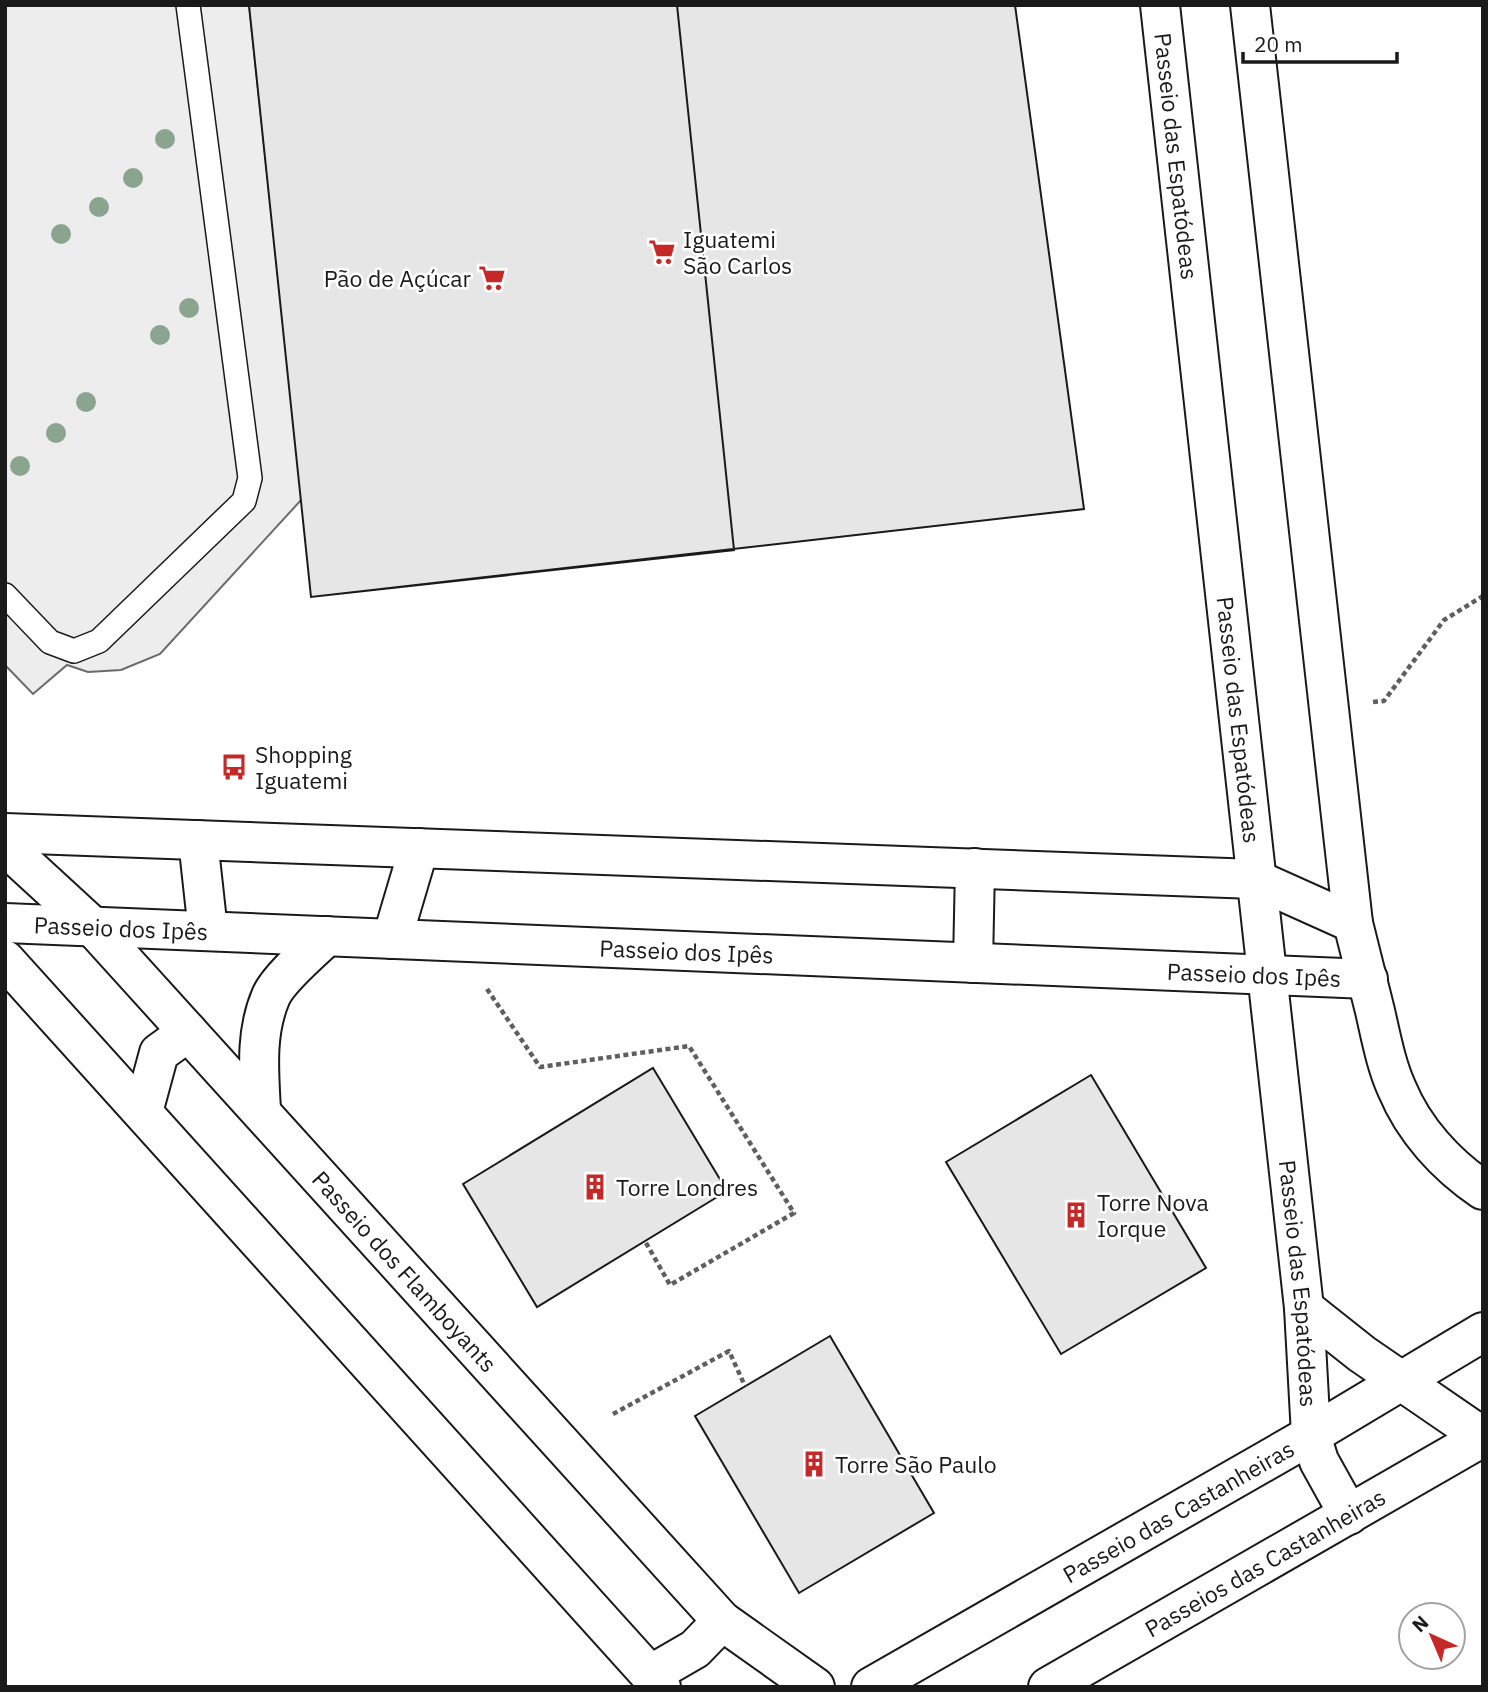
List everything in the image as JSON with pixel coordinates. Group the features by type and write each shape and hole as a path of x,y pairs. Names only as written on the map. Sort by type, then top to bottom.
{"street":[{"name":"Passeio das Espatódeas","path":"1160,5 1255,879 1269,975 1304,1308 1311,1435 1319,1461 1349,1515"},
{"path":"1250,5 1353,923 1385,1053 1397,1089 1415,1123 1438,1152 1465,1178 1483,1190"},
{"path":"5,833 1255,879 1353,923"},
{"path":"198,840 208,931"},
{"name":"Passeio dos Flamboyants","path":"5,846 92,926 722,1620 815,1687"},
{"path":"392,939 419,848"},
{"path":"973,963 975,868"},
{"name":"Passeio dos Ipês","path":"5,923 1368,979"},
{"path":"261,1110 258,1045 272,995 298,964 327,936"},
{"path":"5,960 655,1681 695,1649 722,1620"},
{"path":"143,1112 159,1053 188,1032"},
{"path":"1304,1308 1362,1354 1483,1437"},
{"name":"Passeio das Castanheiras","path":"871,1687 1311,1435 1483,1332"},
{"name":"Passeios das Castanheiras","path":"1048,1687 1483,1437"}],"lane":[{"path":"5,595 50,642 75,651 99,642 244,501 250,478 188,5"}],"path":[{"path":"1329,706 1384,701 1444,620 1483,597"},
{"path":"486,988 540,1067 689,1046 794,1213 670,1285 645,1241"},
{"path":"613,1414 729,1351 745,1386"}],"shaded area":[{"path":"5,5 249,5 302,499 160,654 121,670 88,672 67,665 33,694 5,665"}],"building":[{"name":"Iguatemi São Carlos","path":"249,5 1015,5 1084,509 311,597"},
{"name":"Pão de Açúcar","path":"249,5 677,5 734,550 311,597"},
{"name":"Torre Londres","path":"653,1068 727,1191 537,1307 463,1184"},
{"name":"Torre Nova Iorque","path":"1091,1075 1206,1268 1061,1354 946,1162"},
{"name":"Torre São Paulo","path":"830,1336 934,1513 799,1593 695,1416"}],"place":[{"name":"Iguatemi São Carlos","path":"662,252"},
{"name":"Pão de Açúcar","path":"492,278"},
{"name":"Shopping Iguatemi","path":"234,767"},
{"name":"Torre Londres","path":"595,1187"},
{"name":"Torre Nova Iorque","path":"1076,1215"},
{"name":"Torre São Paulo","path":"814,1464"}]}
